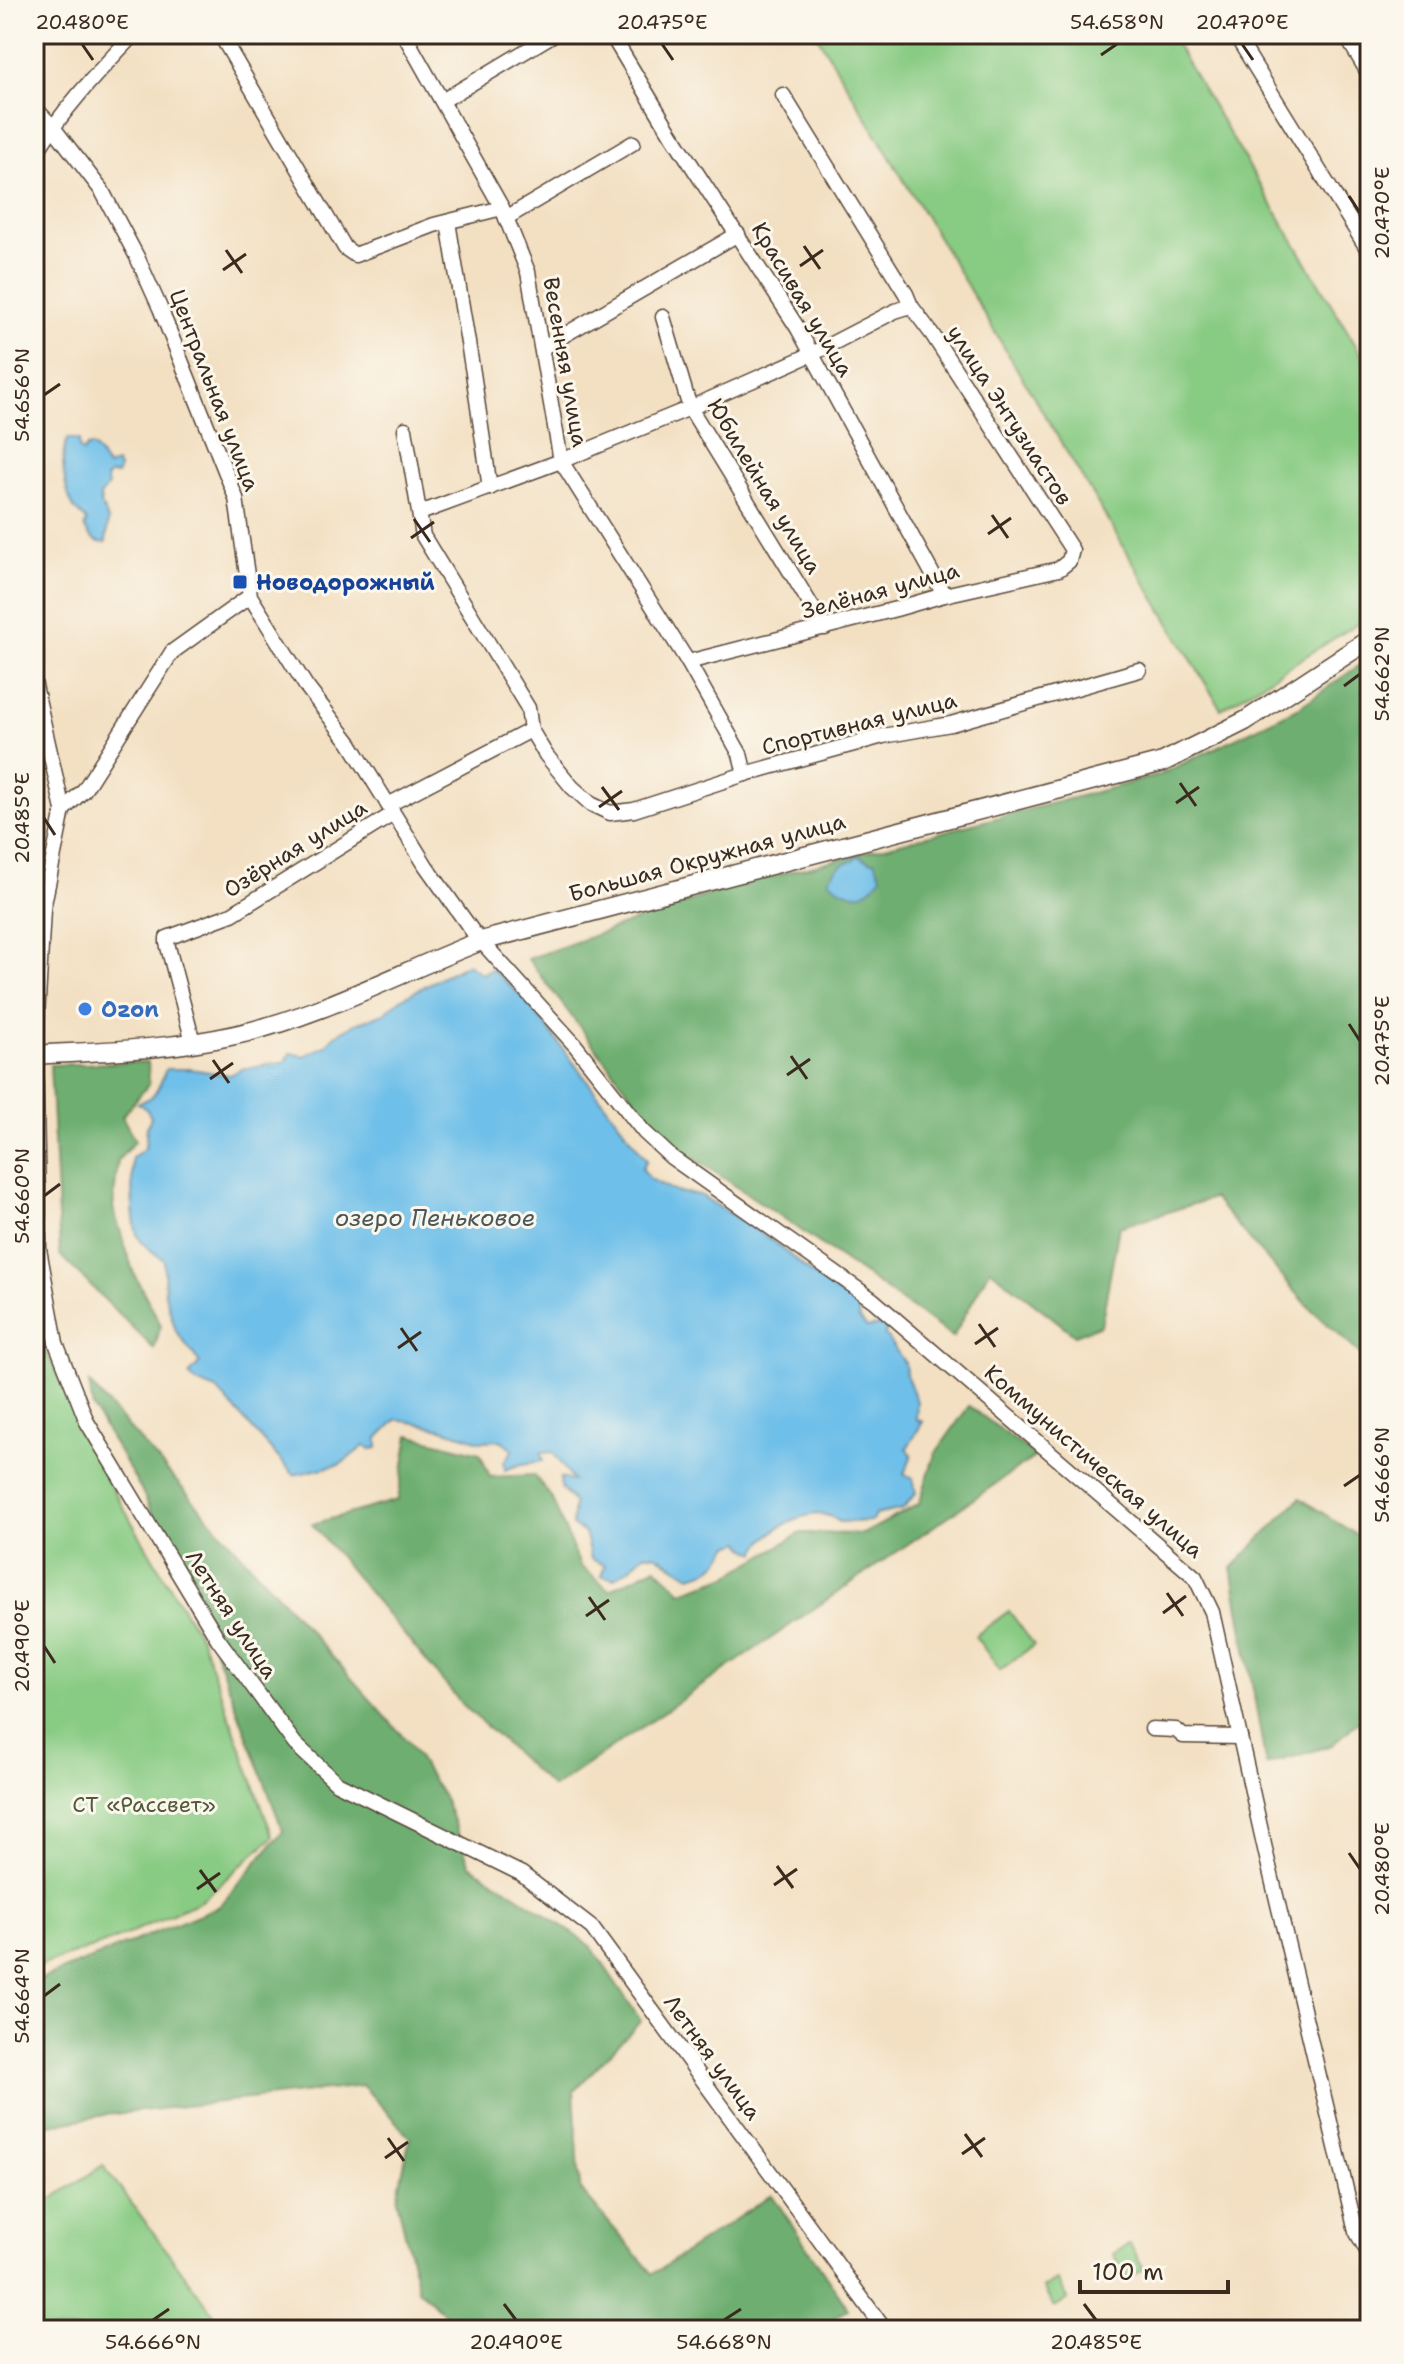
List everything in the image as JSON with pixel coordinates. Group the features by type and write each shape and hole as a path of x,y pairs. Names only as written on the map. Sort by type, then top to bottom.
{"main road":[{"name":"Большая Окружная улица","path":"34,1055 133,1049 235,1035 279,1023 481,941 1163,762 1245,721 1370,639"}],"street":[{"path":"34,156 52,126 82,89 134,34"},
{"path":"220,34 345,248 355,255 434,225 504,213 633,143"},
{"name":"Весенняя улица","path":"404,34 504,213 528,272 561,461 688,662 740,754 745,774"},
{"path":"442,101 554,34"},
{"name":"Красивая улица","path":"611,34 812,354 944,595"},
{"path":"1235,34 1370,253"},
{"path":"1345,34 1370,76"},
{"name":"улица Энтузиастов","path":"783,95 908,300 1072,550"},
{"name":"Центральная улица","path":"34,107 102,191 160,308 236,498 250,596 306,686 350,743 426,866 481,941"},
{"path":"448,222 490,488"},
{"path":"542,348 738,234"},
{"path":"420,513 561,461 690,408 812,354 895,311 908,300"},
{"name":"Юбилейная улица","path":"663,317 690,408 825,628"},
{"path":"405,429 423,536 528,708 531,730"},
{"name":"Зелёная улица","path":"688,662 944,595 1059,569 1069,561 1072,550"},
{"path":"63,810 84,790 172,652 250,596"},
{"name":"Спортивная улица","path":"531,730 546,755 572,787 591,804 610,813 634,810 745,774 883,736 951,724 1139,670"},
{"name":"Летняя улица","path":"34,681 63,810 43,909 37,972 34,1055 39,1249 56,1343 87,1422 218,1639 295,1744 337,1783 522,1874 592,1928 885,2330"},
{"name":"Озёрная улица","path":"193,1042 167,938 232,914 390,810 531,730"},
{"name":"Коммунистическая улица","path":"481,941 575,1045 644,1132 671,1157 873,1300 1195,1577 1212,1612 1356,2231 1370,2256"},
{"path":"1152,1729 1176,1730 1183,1736 1240,1737"}],"green space":[{"path":"816,34 1170,34 1370,369 1370,616 1221,709"},
{"path":"1370,658 1370,1363 1308,1306 1213,1198 1119,1227 1101,1325 1075,1335 990,1269 953,1337 665,1139 528,959 727,888 1157,776 1298,708"},
{"path":"148,1062 149,1084 122,1116 135,1141 118,1160 113,1208 134,1274 161,1325 154,1349 60,1255 50,1065"},
{"name":"СТ «Рассвет»","path":"34,1087 45,1349 114,1492 202,1641 273,1837 201,1901 119,1938 34,1968"},
{"path":"89,1383 409,1743 445,1800 470,1865 591,1946 641,2021 574,2091 580,2189 653,2274 772,2195 848,2309 815,2330 462,2330 418,2289 397,2199 410,2137 363,2086 105,2115 34,2128 34,1982 220,1906 283,1831 214,1648 141,1489 93,1409"},
{"path":"969,1406 1036,1456 553,1788 461,1703 312,1524 398,1500 409,1435 480,1453 490,1477 534,1475 551,1497 580,1566 610,1590 656,1567 682,1592 728,1576 801,1533 863,1534 919,1504 935,1454"},
{"path":"1300,1498 1370,1544 1370,1711 1332,1745 1266,1765 1232,1568"},
{"path":"1009,1611 1034,1645 1000,1670 975,1636"},
{"path":"103,2165 226,2330 34,2330 34,2211"},
{"path":"1130,2244 1144,2269 1127,2279 1113,2254"},
{"path":"1057,2280 1068,2299 1054,2307 1043,2288"}],"water":[{"path":"68,438 79,440 79,448 83,452 92,446 108,467 116,463 119,468 117,475 111,474 106,478 108,486 100,496 108,520 106,542 96,541 90,536 84,527 87,521 71,501 63,463"},
{"path":"857,855 875,861 881,876 869,890 856,894 842,890 828,880 839,867 854,860"},
{"name":"озеро Пеньковое","path":"467,964 482,974 492,969 527,1001 647,1160 642,1168 650,1179 676,1192 700,1195 772,1240 824,1284 857,1305 859,1319 867,1328 887,1324 885,1335 905,1363 917,1402 916,1419 923,1422 907,1448 912,1455 904,1474 913,1478 916,1493 903,1509 875,1515 872,1521 839,1522 830,1516 818,1514 793,1520 770,1535 756,1553 745,1548 742,1542 729,1546 714,1566 690,1576 655,1554 644,1554 615,1578 601,1576 605,1565 591,1559 584,1532 572,1526 574,1503 561,1488 560,1478 573,1481 553,1452 541,1453 543,1461 505,1470 504,1462 513,1450 501,1440 480,1441 397,1419 378,1438 378,1448 364,1446 341,1464 294,1475 217,1390 196,1382 189,1375 200,1363 176,1331 165,1294 164,1260 142,1242 135,1226 132,1158 145,1148 151,1117 138,1103 153,1095 166,1069 229,1075 242,1069 285,1062 291,1053 304,1056 326,1046 334,1036 353,1025 384,1013 402,998"}],"place":[{"name":"Новодорожный","path":"240,582"},
{"name":"Ozon","path":"85,1009"}]}
